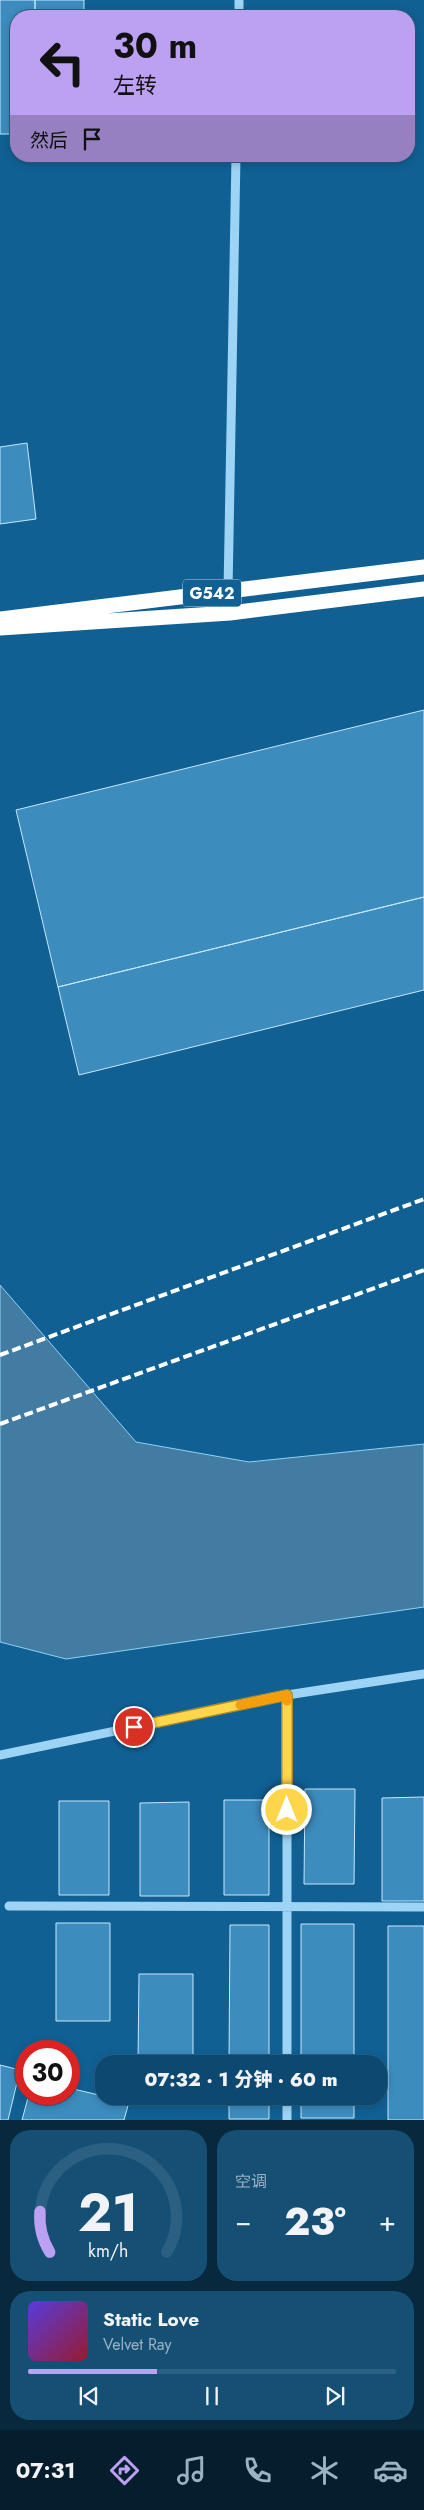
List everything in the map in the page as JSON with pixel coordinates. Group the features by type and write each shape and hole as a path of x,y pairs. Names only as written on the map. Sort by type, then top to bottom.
{"highway":[{"name":"G542","path":"0,619 424,567"},
{"name":"G542","path":"0,628 230,613 424,589"}],"street":[{"path":"228,591 236,162"},
{"path":"0,1755 287,1695 424,1674"},
{"path":"287,1695 287,2055"},
{"path":"9,1906 424,1907"},
{"path":"287,2105 287,2120"}],"water":[{"path":"0,1285 136,1442 249,1462 424,1444 424,1607 66,1659 0,1642"}],"building":[{"path":"0,0 35,0 35,10 10,10 10,134 0,134"},
{"path":"35,0 84,0 84,10 35,10"},
{"path":"27,443 36,519 0,524 0,447"},
{"path":"424,710 424,897 58,987 16,810"},
{"path":"424,897 424,990 79,1075 58,987"},
{"path":"305,1789 355,1789 354,1884 304,1884"},
{"path":"424,1797 424,1901 382,1901 382,1798"},
{"path":"224,1800 269,1800 269,1895 224,1895"},
{"path":"59,1801 109,1801 109,1895 59,1895"},
{"path":"189,1802 189,1896 140,1896 140,1803"},
{"path":"56,1923 110,1923 110,2021 56,2021"},
{"path":"301,1924 354,1924 354,2055 301,2055"},
{"path":"230,1925 269,1925 269,2055 229,2055"},
{"path":"388,1926 424,1926 424,2120 388,2120"},
{"path":"139,1974 193,1974 193,2055 138,2055"},
{"path":"0,2065 15,2069 15,2091 8,2120 0,2120"},
{"path":"80,2091 95,2094 95,2105 128,2105 124,2120 22,2120 26,2105 80,2105"},
{"path":"229,2105 269,2105 269,2119 229,2119"},
{"path":"301,2105 354,2105 354,2118 301,2118"}],"railway":[{"path":"0,1355 424,1199"},
{"path":"0,1424 424,1270"}],"slow traffic":[{"path":"240,1705 287,1695 287,1701"}],"route":[{"path":"134,1727 287,1695 287,1810"}]}
